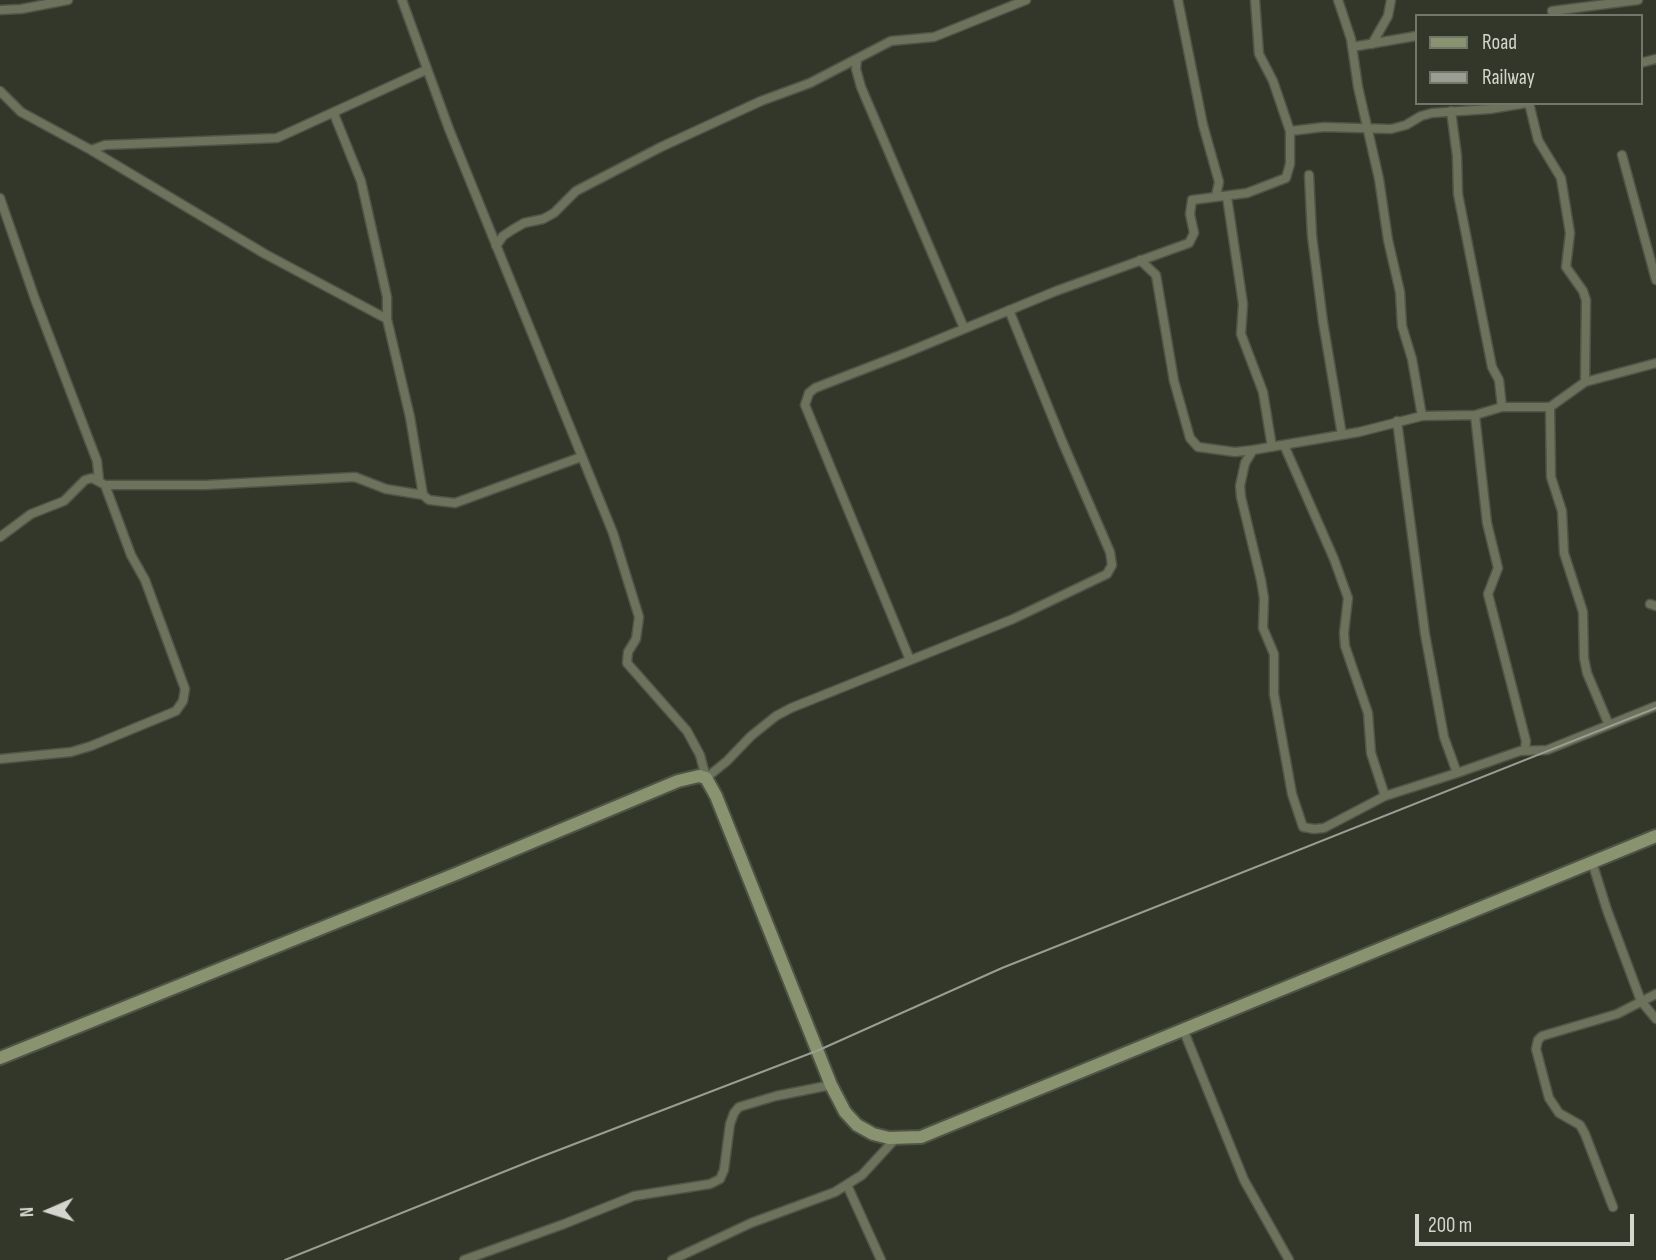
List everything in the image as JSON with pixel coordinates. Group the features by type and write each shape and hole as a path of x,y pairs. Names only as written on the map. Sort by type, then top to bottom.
{"street":[{"path":"0,10 68,0"},
{"path":"402,0 426,70 613,533 639,617 636,639 628,652 627,663 687,731 701,755 706,778 721,808 831,1085 845,1112 857,1125 873,1134 895,1138 921,1137 1656,836"},
{"path":"496,246 503,236 524,223 543,219 554,213 576,191 661,147 761,101 810,83 891,41 934,37 1026,0"},
{"path":"1178,0 1203,125 1219,182 1216,196"},
{"path":"910,660 805,405 806,399 815,388 1009,310 1189,243 1194,233 1190,214 1192,200 1247,193 1286,177 1290,164 1290,131 1273,81 1259,54 1255,0"},
{"path":"1338,0 1352,47 1379,179 1388,240 1400,292 1402,326 1412,359 1422,416"},
{"path":"1372,44 1388,16 1391,0"},
{"path":"1550,0 1552,14 1638,0"},
{"path":"1352,47 1414,36"},
{"path":"858,59 856,69 862,87 964,328"},
{"path":"91,150 105,145 277,138 426,70"},
{"path":"0,91 21,112 91,150 265,254 387,319"},
{"path":"1290,131 1324,127 1367,130 1400,128 1421,116 1515,105"},
{"path":"1529,105 1538,140 1561,178 1570,233 1566,267 1586,300 1585,382"},
{"path":"1451,111 1457,156 1458,194 1492,367 1499,380 1502,407"},
{"path":"334,114 361,181 387,297 387,319 410,417 423,495"},
{"path":"1622,155 1656,280"},
{"path":"1309,175 1312,236 1342,435"},
{"path":"1227,197 1243,304 1241,334 1263,392 1272,447"},
{"path":"0,198 35,299 97,461 102,483 131,555 145,580 185,689 183,701 176,711 71,752 0,759"},
{"path":"1140,260 1156,275 1174,381 1193,444 1198,447 1235,452 1253,450 1342,435 1422,416 1475,415 1502,407 1550,407 1585,382 1656,363"},
{"path":"0,1058 678,781 692,776 706,778 776,716 1013,619 1107,574 1112,565 1110,552 1009,310"},
{"path":"1550,407 1551,477 1562,511 1564,553 1583,612 1587,673 1608,725"},
{"path":"1475,415 1487,523 1498,568 1488,594 1526,741 1525,750"},
{"path":"1397,421 1426,634 1444,737 1457,773"},
{"path":"1284,445 1334,559 1348,598 1345,646 1368,713 1371,753 1385,796"},
{"path":"1253,450 1245,463 1241,497 1261,580 1264,598 1263,628 1274,654 1277,714 1292,794 1303,827 1324,828 1385,796 1525,750 1542,751 1656,706"},
{"path":"0,537 31,514 64,501 85,480 92,478 102,483 205,485 355,477 386,489 423,495 429,500 455,503 581,457"},
{"path":"1592,862 1641,1001 1656,1019"},
{"path":"1613,1207 1580,1125 1559,1113 1549,1098 1536,1049 1542,1036 1618,1014 1656,995"},
{"path":"1183,1029 1244,1180 1289,1260"},
{"path":"464,1260 634,1196 710,1184 720,1179 724,1170 730,1124 739,1107 775,1096 831,1085"},
{"path":"673,1260 751,1223 847,1185 862,1175 895,1138"},
{"path":"847,1185 881,1260"}],"railway":[{"path":"285,1260 538,1158 819,1050 1002,968 1656,708"}]}
